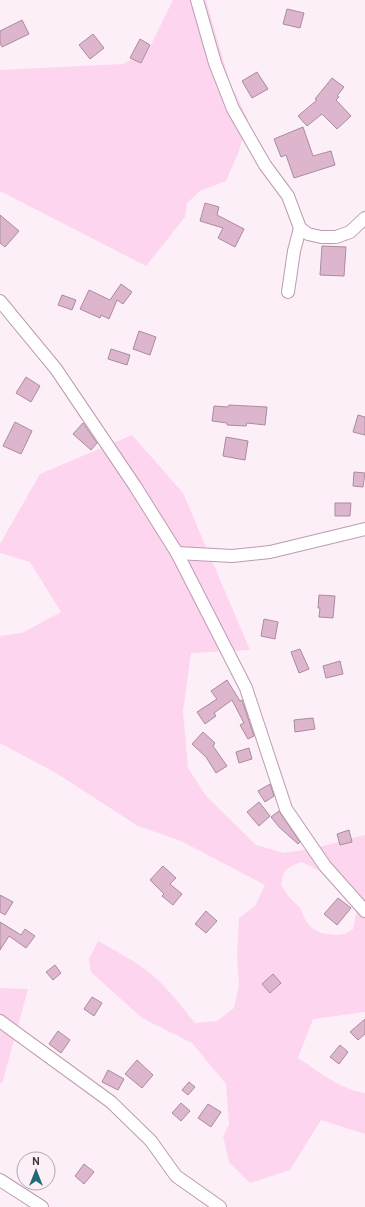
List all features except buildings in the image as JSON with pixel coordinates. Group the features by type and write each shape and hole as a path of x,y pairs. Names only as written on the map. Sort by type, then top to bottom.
{"street":[{"path":"197,0 215,62 233,109 265,165 288,196 300,228 308,234 321,237 336,237 350,232 365,218"},
{"path":"288,292 294,251 300,228"},
{"path":"0,301 56,369 135,486 177,553 246,688 286,809 325,866 365,911"},
{"path":"177,553 232,556 270,552 365,530"},
{"path":"0,1021 111,1102 151,1141 176,1176 220,1207"},
{"path":"0,1180 42,1207"}],"shaded area":[{"path":"173,0 206,0 230,83 248,119 239,151 226,181 200,191 187,203 185,217 146,266 0,191 0,70 123,64 148,51"},
{"path":"132,435 183,493 250,650 191,653 183,711 188,768 206,796 256,845 284,853 316,848 365,835 365,1012 313,1019 298,1058 339,1084 365,1093 365,1134 321,1120 290,1170 250,1183 229,1162 223,1136 229,1125 226,1084 192,1043 142,1018 91,972 89,959 98,941 132,960 157,979 169,991 195,1023 217,1021 234,1008 239,985 237,956 239,918 255,906 265,885 181,841 138,826 56,773 0,743 0,636 22,633 61,612 30,562 0,553 0,544 40,474","holes":["302,862 343,883 357,910 353,929 345,934 335,935 321,933 312,928 306,921 300,908 289,897 281,885 283,875 286,870"]},
{"path":"0,988 28,989 2,1084 0,1083"}]}
